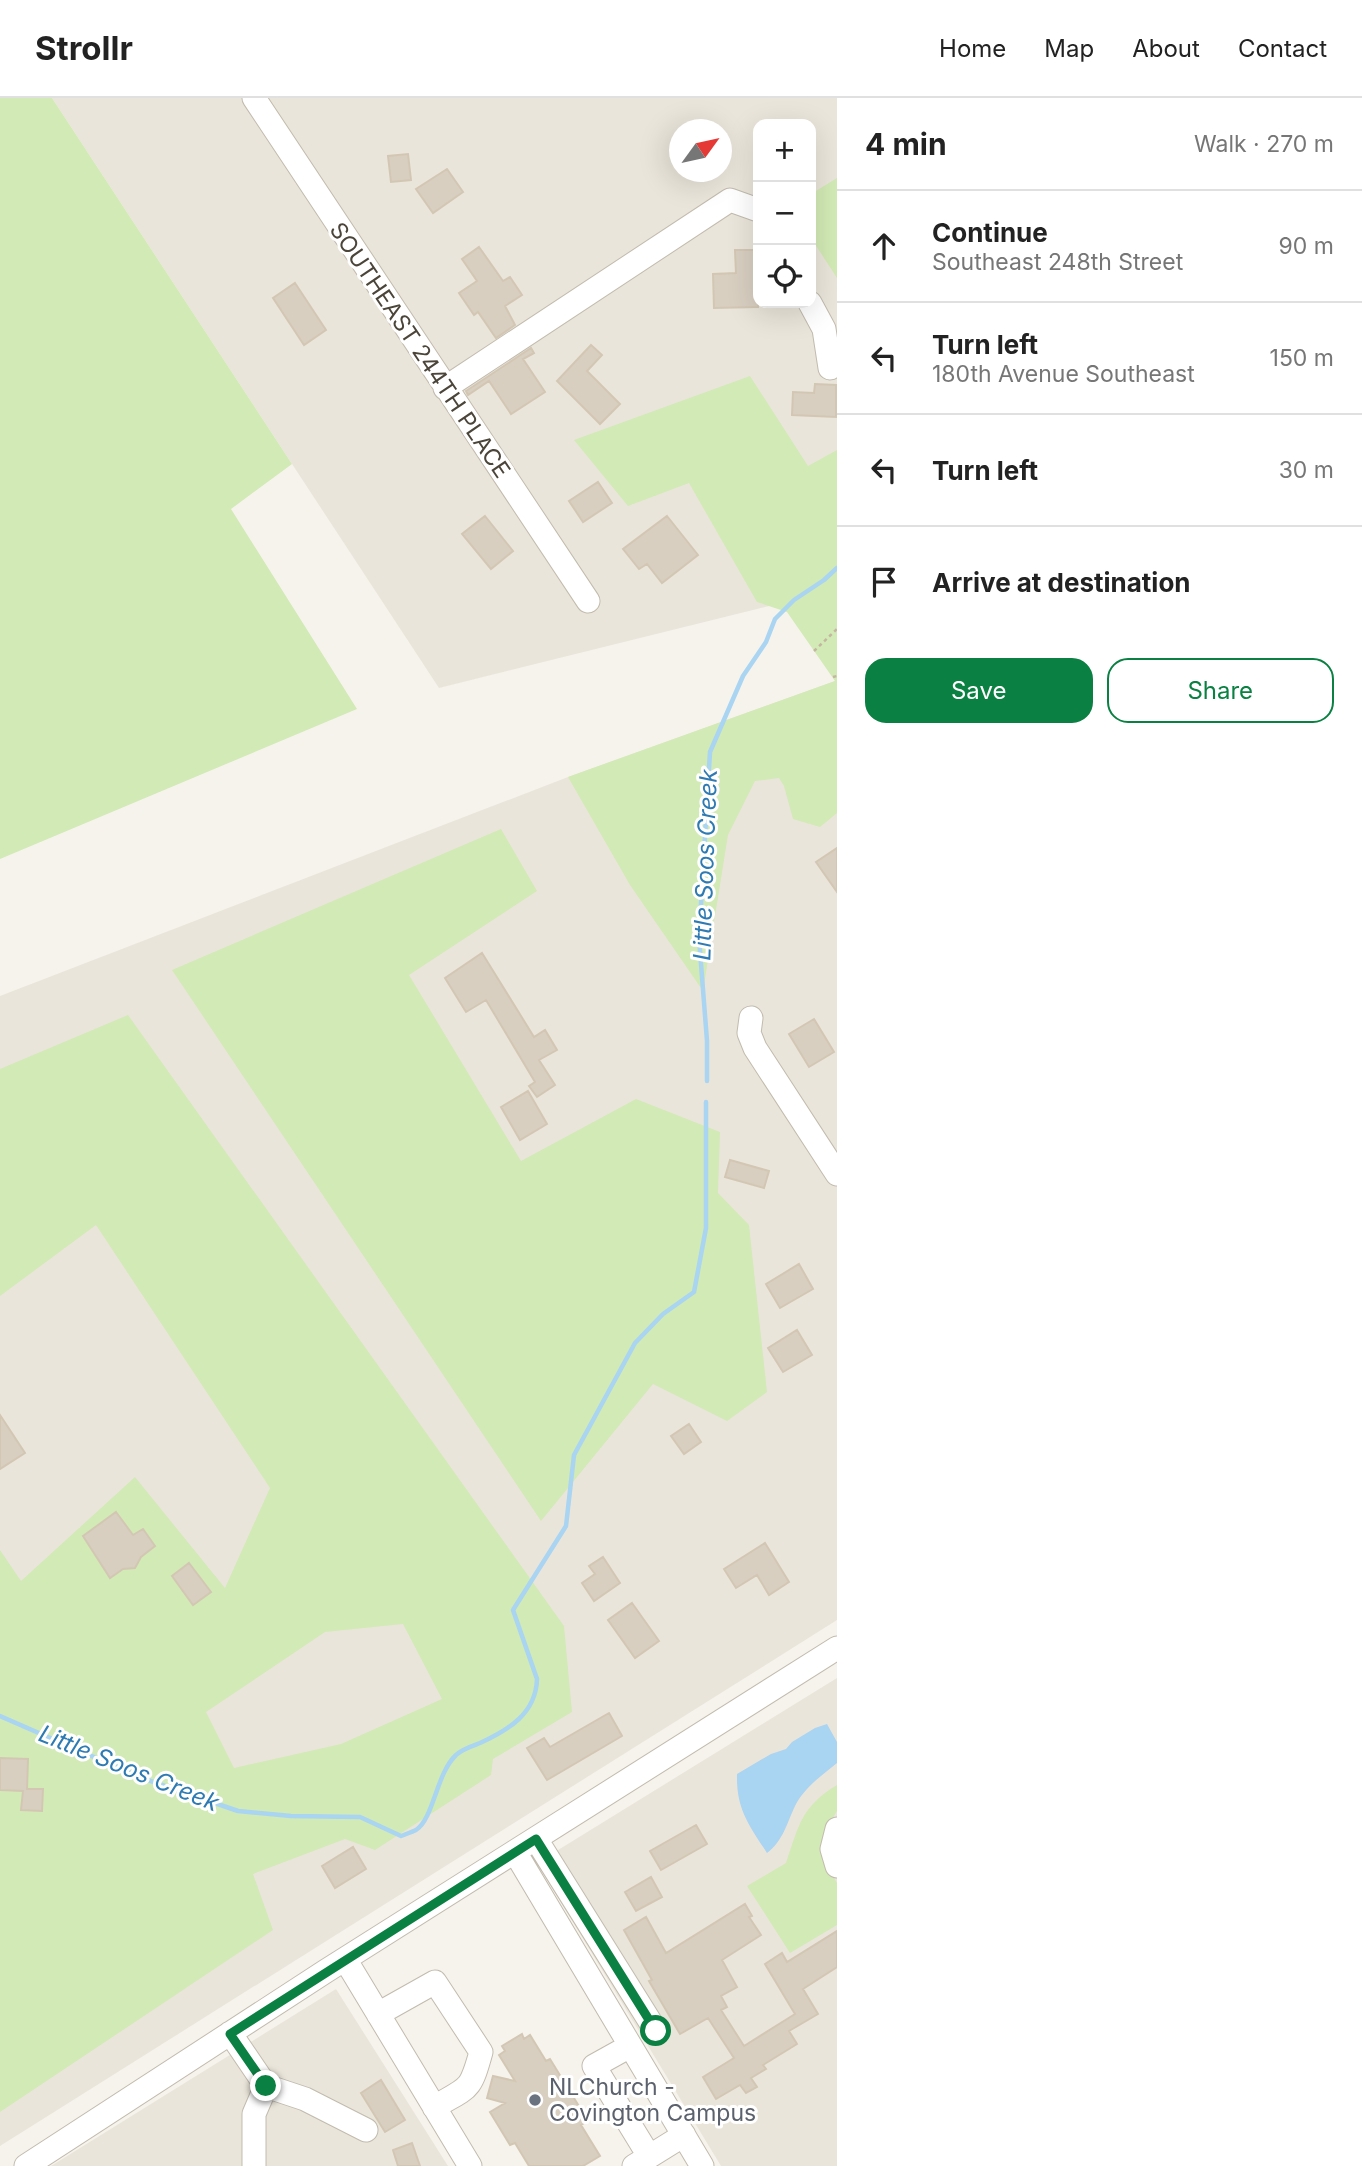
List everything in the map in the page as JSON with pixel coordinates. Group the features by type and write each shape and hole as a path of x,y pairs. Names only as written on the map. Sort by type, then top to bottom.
{"street":[{"name":"SOUTHEAST 244TH PLACE","path":"254,98 587,601"},
{"path":"445,388 730,200 753,209"},
{"path":"813,308 824,329 830,368"},
{"path":"751,1018 749,1033 755,1048 837,1174"},
{"path":"26,2166 345,1959 837,1648"},
{"path":"836,1832 832,1849 837,1866"},
{"path":"536,1839 656,2031"},
{"path":"514,1852 702,2166"},
{"path":"345,1959 470,2166"},
{"path":"378,2014 435,1982 481,2052 472,2082 467,2089 434,2107"},
{"path":"230,2034 266,2086 305,2099 366,2130"},
{"path":"630,2046 594,2066 642,2161 684,2135"},
{"path":"254,2166 254,2114 266,2086"}],"path":[{"path":"814,651 837,629"}],"shaded area":[{"path":"52,98 837,98 837,567 781,603 439,688"},
{"path":"835,681 837,1620 0,2146 0,996 568,777"},
{"path":"837,1678 837,2166 721,2166 537,1863"},
{"path":"336,1989 448,2166 51,2166"}],"green space":[{"path":"0,98 52,98 292,464 231,509 357,709 0,859"},
{"path":"837,178 837,278 816,246 816,191"},
{"path":"750,376 808,466 837,450 837,813 820,827 793,819 784,786 779,778 755,781 728,835 703,991 630,885 568,777 835,681 787,612 757,602 689,483 628,506 574,440"},
{"path":"501,829 537,891 409,975 521,1161 636,1099 720,1132 718,1193 749,1225 767,1392 727,1421 653,1384 541,1521 172,970"},
{"path":"128,1015 564,1626 572,1712 493,1759 491,1775 375,1850 345,1839 253,1874 273,1930 0,2112 0,1550 21,1581 135,1477 225,1588 270,1488 96,1225 0,1296 0,1069","holes":["403,1624 442,1699 341,1744 234,1768 206,1712 325,1632"]},
{"path":"837,1785 837,1811 823,1835 823,1854 837,1883 837,1925 790,1953 747,1886 786,1863 798,1827 808,1809"}],"water":[{"path":"827,1724 837,1742 837,1763 803,1794 781,1837 767,1853 741,1807 737,1774 771,1754 786,1749 792,1742 815,1728"}],"building":[{"path":"408,154 411,180 391,182 388,156"},
{"path":"447,169 463,192 433,213 416,189"},
{"path":"479,247 503,281 510,277 522,295 505,306 515,325 496,338 478,312 474,315 459,293 477,281 462,259"},
{"path":"735,250 753,250 753,307 714,308 713,274 736,273"},
{"path":"295,283 326,330 304,345 273,298"},
{"path":"591,345 602,355 587,371 620,404 600,424 557,381"},
{"path":"531,348 534,353 523,359 545,392 511,414 489,381 468,395 466,391"},
{"path":"815,384 836,385 836,417 792,415 793,392 814,393"},
{"path":"598,482 612,503 583,522 569,501"},
{"path":"485,516 513,551 491,569 462,534"},
{"path":"667,516 698,555 662,583 647,564 639,569 623,549"},
{"path":"837,848 837,892 816,862"},
{"path":"482,953 534,1037 545,1030 557,1050 539,1060 555,1085 537,1097 529,1086 535,1082 486,1000 466,1012 445,978"},
{"path":"814,1019 834,1052 809,1067 789,1034"},
{"path":"528,1091 547,1124 520,1140 501,1107"},
{"path":"730,1160 769,1171 764,1188 725,1177"},
{"path":"799,1264 813,1289 780,1308 766,1284"},
{"path":"797,1330 812,1355 783,1372 768,1348"},
{"path":"0,1415 25,1453 0,1469"},
{"path":"689,1424 701,1442 684,1454 671,1436"},
{"path":"116,1512 133,1535 143,1529 155,1546 141,1557 135,1568 123,1569 110,1578 83,1536"},
{"path":"765,1543 789,1582 769,1595 757,1575 736,1588 724,1569"},
{"path":"603,1557 620,1583 594,1601 582,1583 595,1574 589,1566"},
{"path":"189,1563 211,1592 193,1605 172,1576"},
{"path":"632,1603 659,1641 635,1658 608,1620"},
{"path":"609,1713 622,1736 547,1780 527,1748 544,1738 550,1747"},
{"path":"0,1758 28,1759 27,1789 43,1789 42,1811 21,1810 23,1791 0,1790"},
{"path":"696,1825 707,1844 661,1870 650,1851"},
{"path":"353,1847 366,1869 335,1888 322,1866"},
{"path":"651,1877 662,1897 636,1911 625,1892"},
{"path":"745,1904 752,1916 749,1917 761,1935 722,1960 737,1987 721,1996 727,2007 721,2010 744,2046 795,2014 765,1964 782,1953 787,1962 837,1931 837,1967 803,1989 818,2014 789,2031 797,2044 763,2065 766,2069 751,2078 757,2087 746,2093 740,2085 716,2099 703,2077 734,2058 708,2018 680,2034 649,1981 652,1980 624,1930 646,1917 666,1953"},
{"name":"NLChurch - Covington Campus","path":"522,2034 524,2039 530,2035 546,2061 550,2059 588,2121 581,2125 600,2156 583,2166 529,2166 515,2143 510,2145 490,2112 505,2103 487,2098 493,2076 515,2081 499,2055 505,2051 502,2046"},
{"path":"381,2080 405,2120 385,2132 361,2093"},
{"path":"412,2143 420,2166 398,2166 393,2150"}],"waterway":[{"name":"Little Soos Creek","path":"707,1081 707,1041 699,938 710,752 743,676 766,642 775,619 794,600 837,568"},
{"name":"Little Soos Creek","path":"0,1716 142,1778 238,1811 291,1816 360,1817 401,1836 416,1830 427,1816 444,1773 456,1755 510,1726 532,1702 537,1679 513,1610 566,1526 574,1455 635,1343 663,1314 694,1292 706,1228 706,1102"}],"place":[{"name":"NLChurch - Covington Campus","path":"535,2100"}],"route":[{"path":"266,2086 230,2034 536,1839 656,2031"}]}
